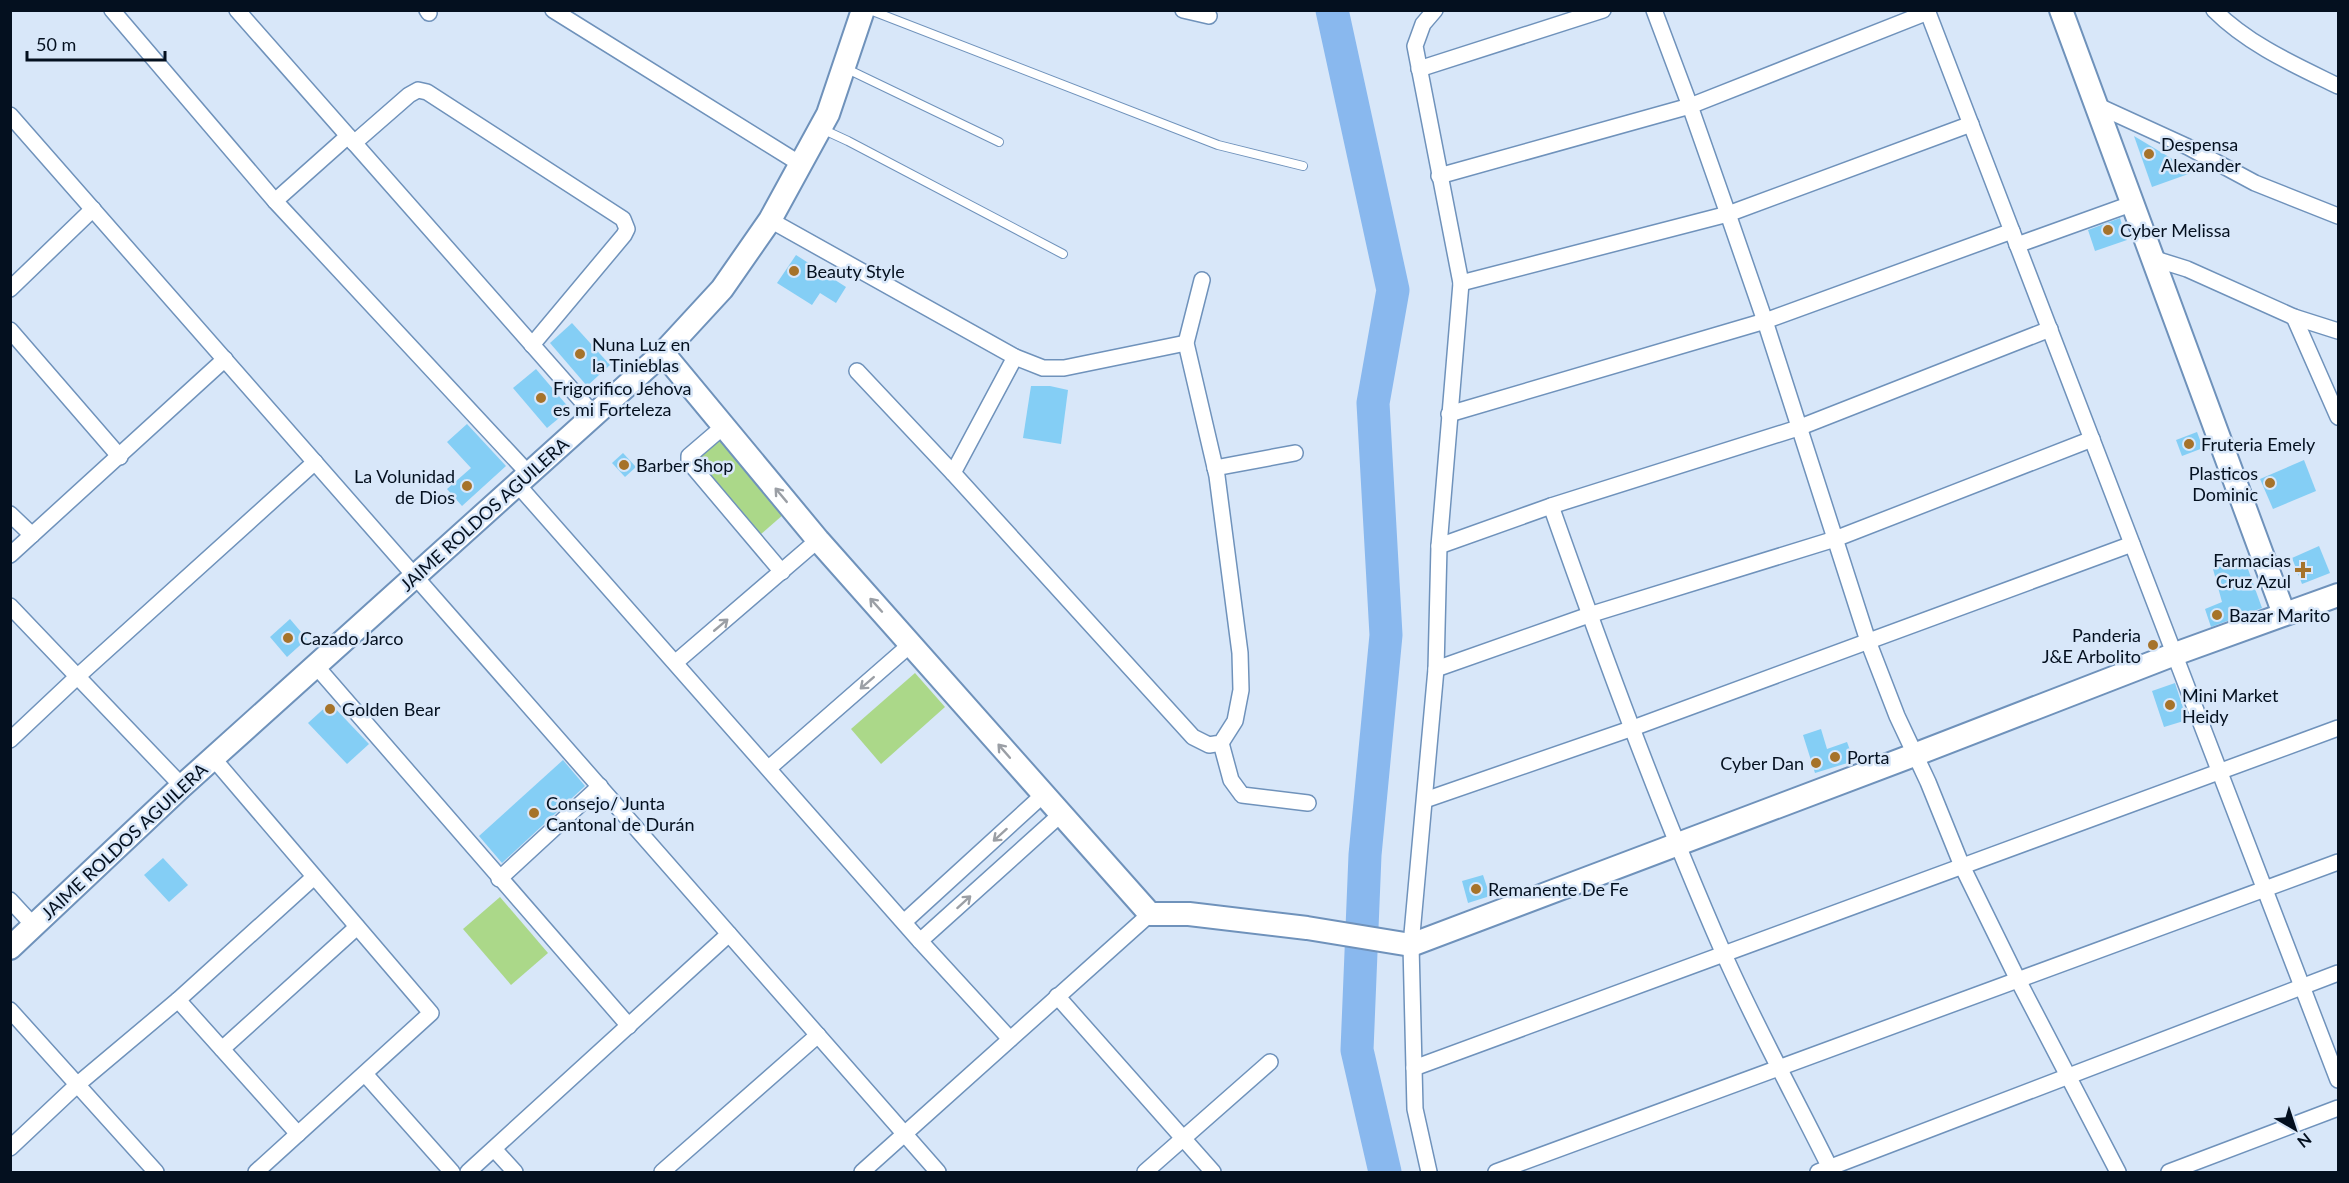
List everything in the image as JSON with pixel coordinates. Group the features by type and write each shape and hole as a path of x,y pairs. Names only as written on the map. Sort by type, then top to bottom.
{"street":[{"path":"112,10 275,201 523,478 676,662 903,922 1010,1039"},
{"path":"237,10 595,416"},
{"path":"553,10 802,165"},
{"name":"JAIME ROLDOS AGUILERA","path":"10,948 213,758 523,478 595,416 663,353 722,290 770,220 828,114 863,10"},
{"path":"1429,1173 1415,1109 1405,945 1425,800 1436,669 1439,546 1461,283 1415,46 1424,24 1435,10"},
{"path":"1419,69 1603,10"},
{"path":"1654,10 1765,321 1868,641 1962,866 2118,1173"},
{"path":"2061,10 2284,614"},
{"path":"2214,10 2232,28 2280,57 2338,86"},
{"path":"1190,11 1209,16"},
{"path":"1439,176 1690,106 1928,11 2338,1080"},
{"path":"275,201 409,95 418,90 427,92 623,219 627,229 624,235 532,345"},
{"path":"2094,104 2188,147 2255,183 2338,216"},
{"path":"10,115 938,1173"},
{"path":"1461,283 1728,214 1971,124"},
{"path":"1449,414 1765,321 2015,238 2131,204"},
{"path":"10,289 93,209"},
{"path":"770,220 1015,357 1043,368 1064,368 1186,342"},
{"path":"2152,258 2187,269 2294,317 2338,331"},
{"path":"857,371 1193,737 1209,745 1221,743 1235,722 1241,690 1240,653 1215,468 1186,342 1203,280"},
{"path":"2294,317 2338,417"},
{"path":"1439,546 1551,506 1798,428 2050,329"},
{"path":"10,330 120,457"},
{"path":"663,353 818,540 1150,914"},
{"path":"953,473 1015,357"},
{"path":"10,555 225,359"},
{"path":"724,426 689,456 688,462 782,572"},
{"path":"1436,669 1589,615 1836,539 2092,439"},
{"path":"1215,468 1295,453"},
{"path":"10,740 315,462"},
{"path":"1551,506 1589,615 1677,843 1724,954 1780,1068 1826,1171 2338,973"},
{"path":"10,514 32,535"},
{"path":"676,662 818,540"},
{"path":"1425,800 1633,728 2132,544"},
{"path":"862,1173 1150,914 1189,914 1307,928 1405,945 1914,755 2175,654 2338,595"},
{"path":"10,606 183,786"},
{"path":"769,768 911,644"},
{"path":"316,666 628,1026"},
{"path":"1414,1068 2338,728"},
{"path":"1221,743 1231,780 1242,795 1308,803"},
{"path":"213,758 431,1013 256,1173"},
{"path":"500,879 600,786"},
{"path":"903,922 1043,795"},
{"path":"920,941 1060,815"},
{"path":"1496,1173 2338,862"},
{"path":"10,1148 78,1084 178,999 314,877"},
{"path":"10,900 34,926"},
{"path":"222,1048 357,927"},
{"path":"468,1173 729,934"},
{"path":"1057,996 1213,1173"},
{"path":"178,999 298,1134"},
{"path":"10,1010 156,1173"},
{"path":"662,1173 818,1035"},
{"path":"1144,1173 1270,1062"},
{"path":"365,1074 452,1173"},
{"path":"2169,1173 2338,1108"},
{"path":"494,1149 515,1173"}],"lane":[{"path":"870,10 1218,145 1303,166"},
{"path":"844,68 999,142"},
{"path":"820,129 849,141 1064,254"}],"green space":[{"path":"716,436 784,514 761,534 693,456"},
{"path":"915,673 945,707 881,764 851,729"},
{"path":"500,897 548,953 511,985 463,929"}],"building":[{"path":"2134,136 2194,172 2152,187"},
{"path":"2120,218 2127,240 2095,251 2088,230"},
{"path":"796,255 846,287 836,303 820,293 812,305 777,283"},
{"name":"Nuna Luz en la Tinieblas","path":"572,323 610,365 587,386 550,343"},
{"name":"Frigorifico Jehova es mi Forteleza","path":"536,369 570,409 547,428 513,388"},
{"path":"1031,386 1050,386 1068,390 1061,444 1023,438"},
{"path":"467,424 506,466 462,506 447,489 471,468 447,442"},
{"name":"Fruteria Emely","path":"2197,432 2203,448 2182,456 2176,440"},
{"name":"Barber Shop","path":"623,453 636,467 625,477 612,463"},
{"path":"2304,460 2316,491 2273,509 2260,479"},
{"path":"2319,546 2330,573 2302,584 2292,558"},
{"path":"2244,558 2262,608 2211,627 2205,609 2222,602 2213,569"},
{"name":"Cazado Jarco","path":"290,619 307,639 287,657 270,637"},
{"name":"Mini Market Heidy","path":"2175,683 2187,720 2164,727 2152,691"},
{"path":"330,703 369,744 347,764 308,723"},
{"path":"1821,729 1827,749 1847,742 1854,761 1815,773 1803,735"},
{"name":"Consejo/ Junta Cantonal de Durán","path":"563,760 585,786 502,863 479,836"},
{"path":"163,858 188,885 169,902 144,875"},
{"name":"Remanente De Fe","path":"1483,875 1490,896 1468,903 1462,881"}],"waterway":[{"path":"1332,10 1393,290 1373,403 1386,635 1365,855 1357,1050 1385,1172"}],"place":[{"name":"Despensa Alexander","path":"2149,154"},
{"name":"Cyber Melissa","path":"2108,230"},
{"name":"Beauty Style","path":"794,271"},
{"name":"Nuna Luz en la Tinieblas","path":"580,354"},
{"name":"Frigorifico Jehova es mi Forteleza","path":"541,398"},
{"name":"Fruteria Emely","path":"2189,444"},
{"name":"Barber Shop","path":"624,465"},
{"name":"Plasticos Dominic","path":"2270,483"},
{"name":"La Volunidad de Dios","path":"467,486"},
{"name":"Farmacias Cruz Azul","path":"2303,570"},
{"name":"Bazar Marito","path":"2217,615"},
{"name":"Cazado Jarco","path":"288,638"},
{"name":"Panderia J&E Arbolito","path":"2153,645"},
{"name":"Mini Market Heidy","path":"2170,705"},
{"name":"Golden Bear","path":"330,709"},
{"name":"Porta","path":"1835,757"},
{"name":"Cyber Dan","path":"1816,763"},
{"name":"Consejo/ Junta Cantonal de Durán","path":"534,813"},
{"name":"Remanente De Fe","path":"1476,889"}]}
